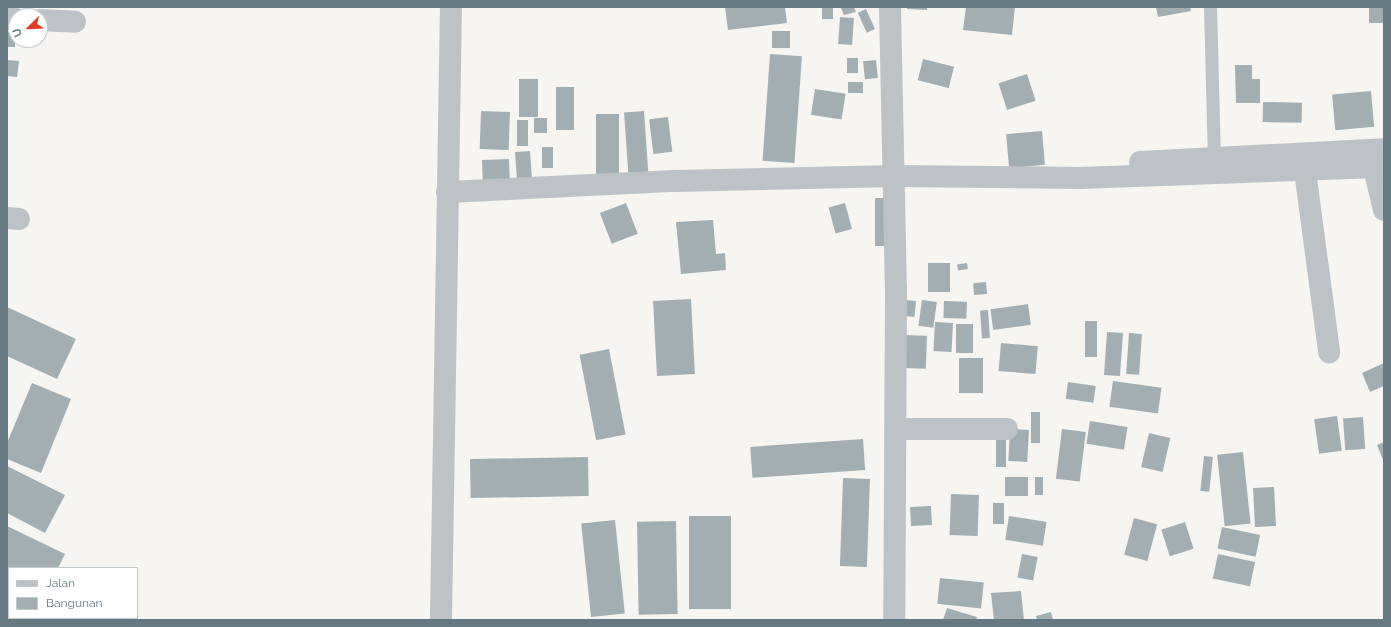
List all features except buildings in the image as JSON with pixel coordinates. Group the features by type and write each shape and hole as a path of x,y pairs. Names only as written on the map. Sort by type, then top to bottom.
{"street":[{"path":"441,620 447,192 452,7"},
{"path":"890,7 895,176 896,429 894,620"},
{"path":"48,20 75,22"},
{"path":"1080,178 1107,164 1214,156 1384,149"},
{"path":"447,192 675,181 895,176 1080,178 1379,168 1384,210"},
{"path":"1305,170 1329,352"},
{"path":"896,429 1007,428"}],"lane":[{"path":"1210,7 1214,156"}]}
